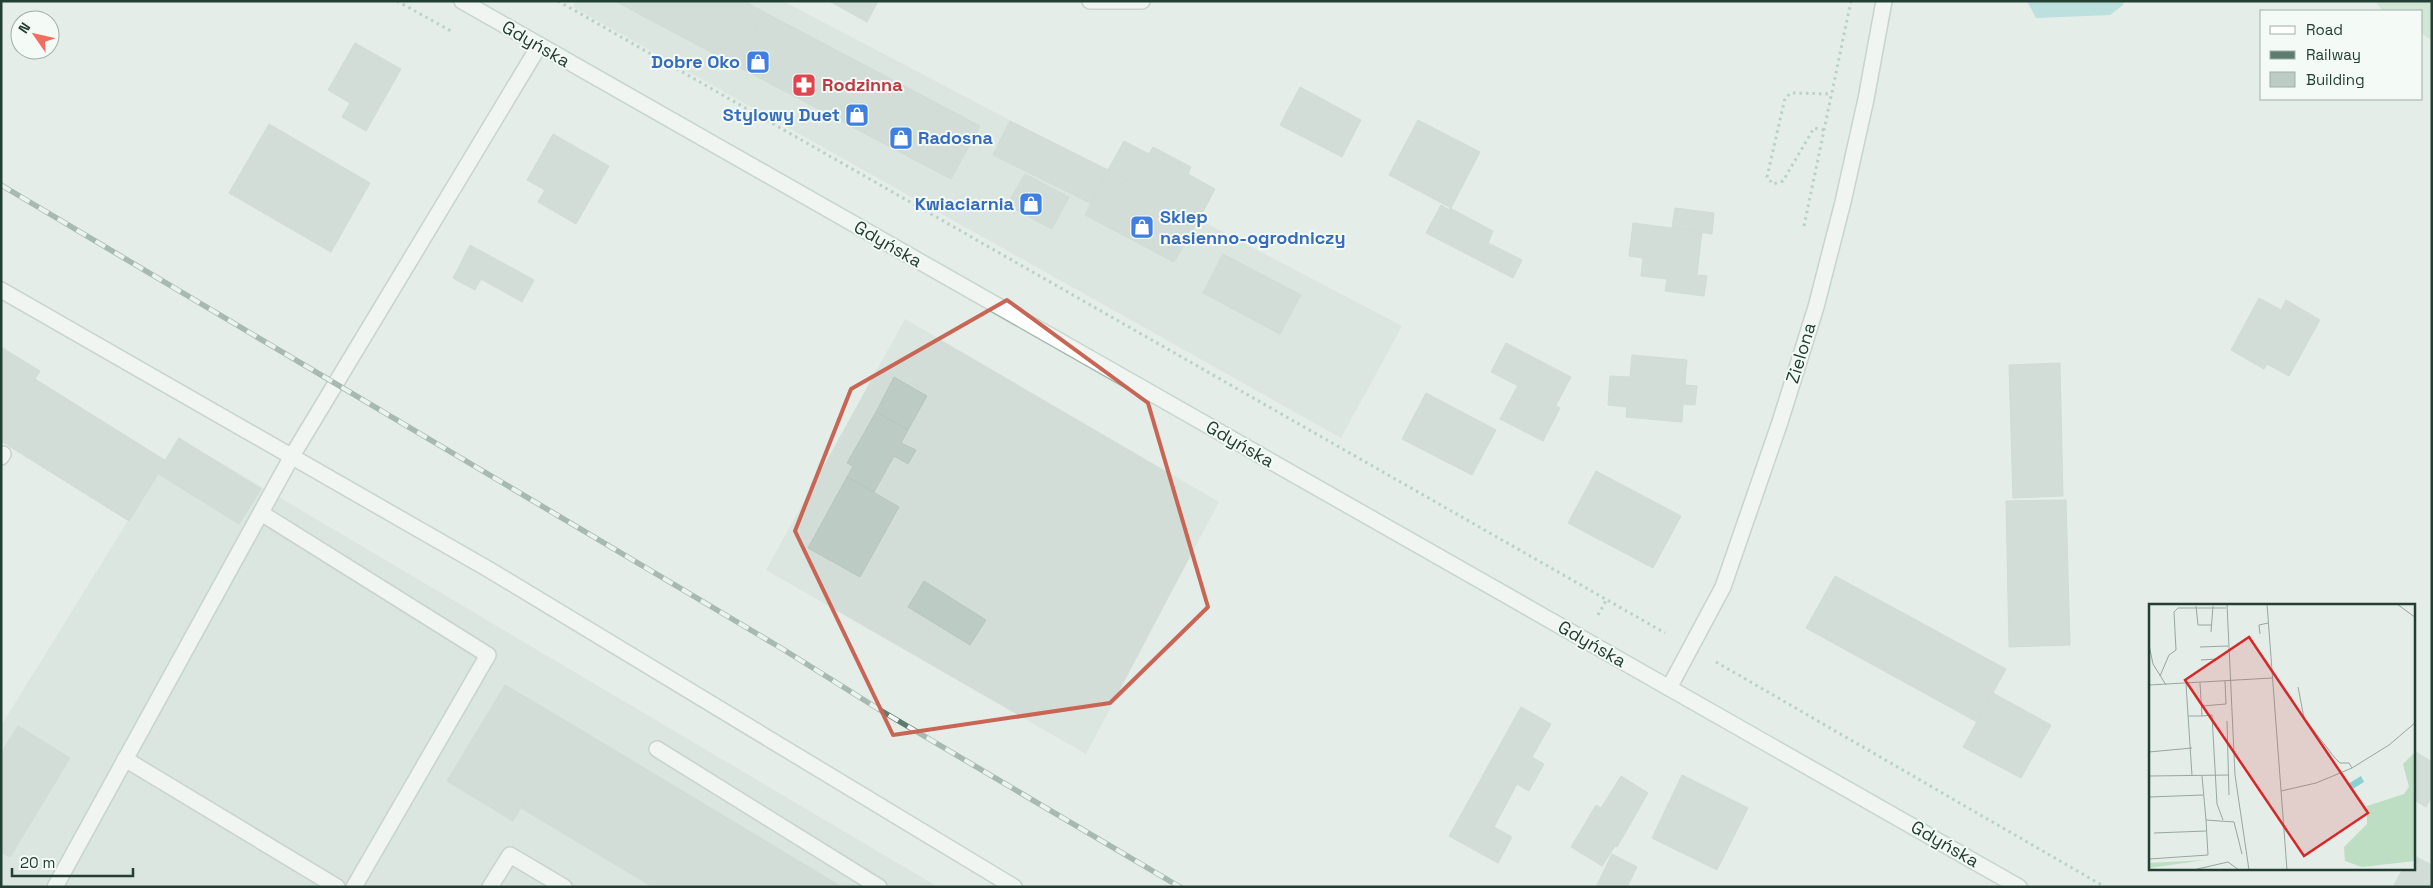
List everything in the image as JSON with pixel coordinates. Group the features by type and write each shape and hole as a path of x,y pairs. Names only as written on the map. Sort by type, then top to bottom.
{"main road":[{"name":"Gdyńska","path":"462,1 2019,887"},
{"path":"1090,1 1142,1"},
{"name":"Zielona","path":"1669,688 1692,648 1726,579 1774,440 1813,316 1844,202 1884,1"},
{"path":"55,887 292,456 539,46"},
{"path":"1,290 488,569 1014,887"},
{"path":"261,513 488,655 354,887"},
{"path":"657,748 879,887"},
{"path":"125,759 337,887"},
{"path":"490,887 510,855 564,887"}],"path":[{"path":"558,1 1692,648 2105,887"},
{"path":"1826,120 1851,1"},
{"path":"1824,130 1814,128 1783,181 1773,184 1767,177 1785,98 1791,93 1832,94"}],"highlighted area":[{"path":"1007,300 1148,403 1208,607 1110,703 893,735 795,531 851,389"}],"shaded area":[{"path":"575,1 783,1 1402,326 1341,438 573,7"},
{"path":"905,319 1219,502 1086,754 766,570"},
{"path":"179,438 938,887 1,887 1,726"}],"green space":[{"path":"2375,1 2432,1 2432,40 2423,35 2423,10 2382,10"}],"water":[{"path":"2027,1 2124,1 2123,5 2110,15 2036,18"}],"building":[{"path":"615,1 744,1 764,12 735,65"},
{"path":"829,1 878,1 867,22"},
{"path":"764,12 980,126 951,179 735,65"},
{"path":"355,43 401,69 366,131 342,117 350,103 328,90"},
{"path":"1300,87 1361,120 1342,157 1280,125"},
{"path":"1418,120 1480,152 1451,208 1389,175"},
{"path":"1010,121 1108,170 1090,203 993,155"},
{"path":"269,124 370,183 331,252 229,193"},
{"path":"553,134 609,166 576,224 538,202 545,190 527,180"},
{"path":"1124,141 1149,154 1153,147 1191,167 1188,174 1215,189 1199,219 1108,170"},
{"path":"1108,170 1199,219 1174,262 1085,215"},
{"path":"1025,174 1069,197 1052,229 1007,205"},
{"path":"1441,205 1493,231 1488,243 1522,260 1513,278 1426,233"},
{"path":"1675,208 1714,213 1712,234 1672,228"},
{"path":"1633,223 1702,232 1697,275 1707,276 1704,296 1665,291 1667,279 1641,276 1643,258 1629,256"},
{"path":"470,245 534,280 522,302 481,279 475,290 453,278"},
{"path":"1223,254 1301,295 1280,334 1203,293"},
{"path":"2259,298 2281,310 2286,300 2320,320 2289,376 2267,364 2264,369 2231,350"},
{"path":"1506,343 1571,377 1556,405 1491,372"},
{"path":"1,347 40,371 35,379 166,461 129,521 1,441"},
{"path":"1632,355 1687,360 1685,385 1697,386 1695,405 1683,404 1682,422 1626,417 1627,407 1608,405 1610,376 1630,377"},
{"path":"2060,363 2063,496 2013,498 2009,365"},
{"path":"894,377 927,396 908,430 876,412"},
{"path":"1518,385 1560,408 1543,441 1500,419"},
{"path":"1426,393 1496,430 1472,475 1402,439"},
{"path":"876,412 908,430 901,443 916,450 908,464 894,456 874,492 847,477 853,466 847,463"},
{"path":"179,438 261,489 239,524 157,473"},
{"path":"1596,471 1681,516 1653,568 1568,523"},
{"path":"847,477 899,507 860,577 808,548"},
{"path":"2066,500 2070,645 2009,647 2006,501"},
{"path":"1835,576 2006,669 1977,722 1806,628"},
{"path":"924,581 986,620 970,645 908,607"},
{"path":"505,685 571,724 513,821 447,781"},
{"path":"1993,693 2051,725 2021,778 1963,747"},
{"path":"1521,707 1551,724 1532,757 1544,764 1529,791 1517,784 1494,827 1512,837 1498,863 1449,836"},
{"path":"571,724 842,887 653,887 521,808"},
{"path":"18,726 70,758 10,857 1,852 1,753"},
{"path":"2416,752 2432,762 2432,796 2426,807 2416,801"},
{"path":"1682,775 1748,808 1717,870 1652,838"},
{"path":"1621,776 1648,793 1617,847 1615,846 1602,866 1571,847 1596,805 1601,808"},
{"path":"1612,854 1637,867 1627,887 1596,887"},
{"path":"2416,857 2432,865 2432,887 2393,887 2402,870 2416,870"}],"railway":[{"path":"1,185 1180,887"}],"place":[{"name":"Dobre Oko","path":"758,62"},
{"name":"Rodzinna","path":"804,85"},
{"name":"Stylowy Duet","path":"857,115"},
{"name":"Radosna","path":"901,138"},
{"name":"Kwiaciarnia","path":"1031,204"},
{"name":"Sklep nasienno-ogrodniczy","path":"1142,227"}]}
